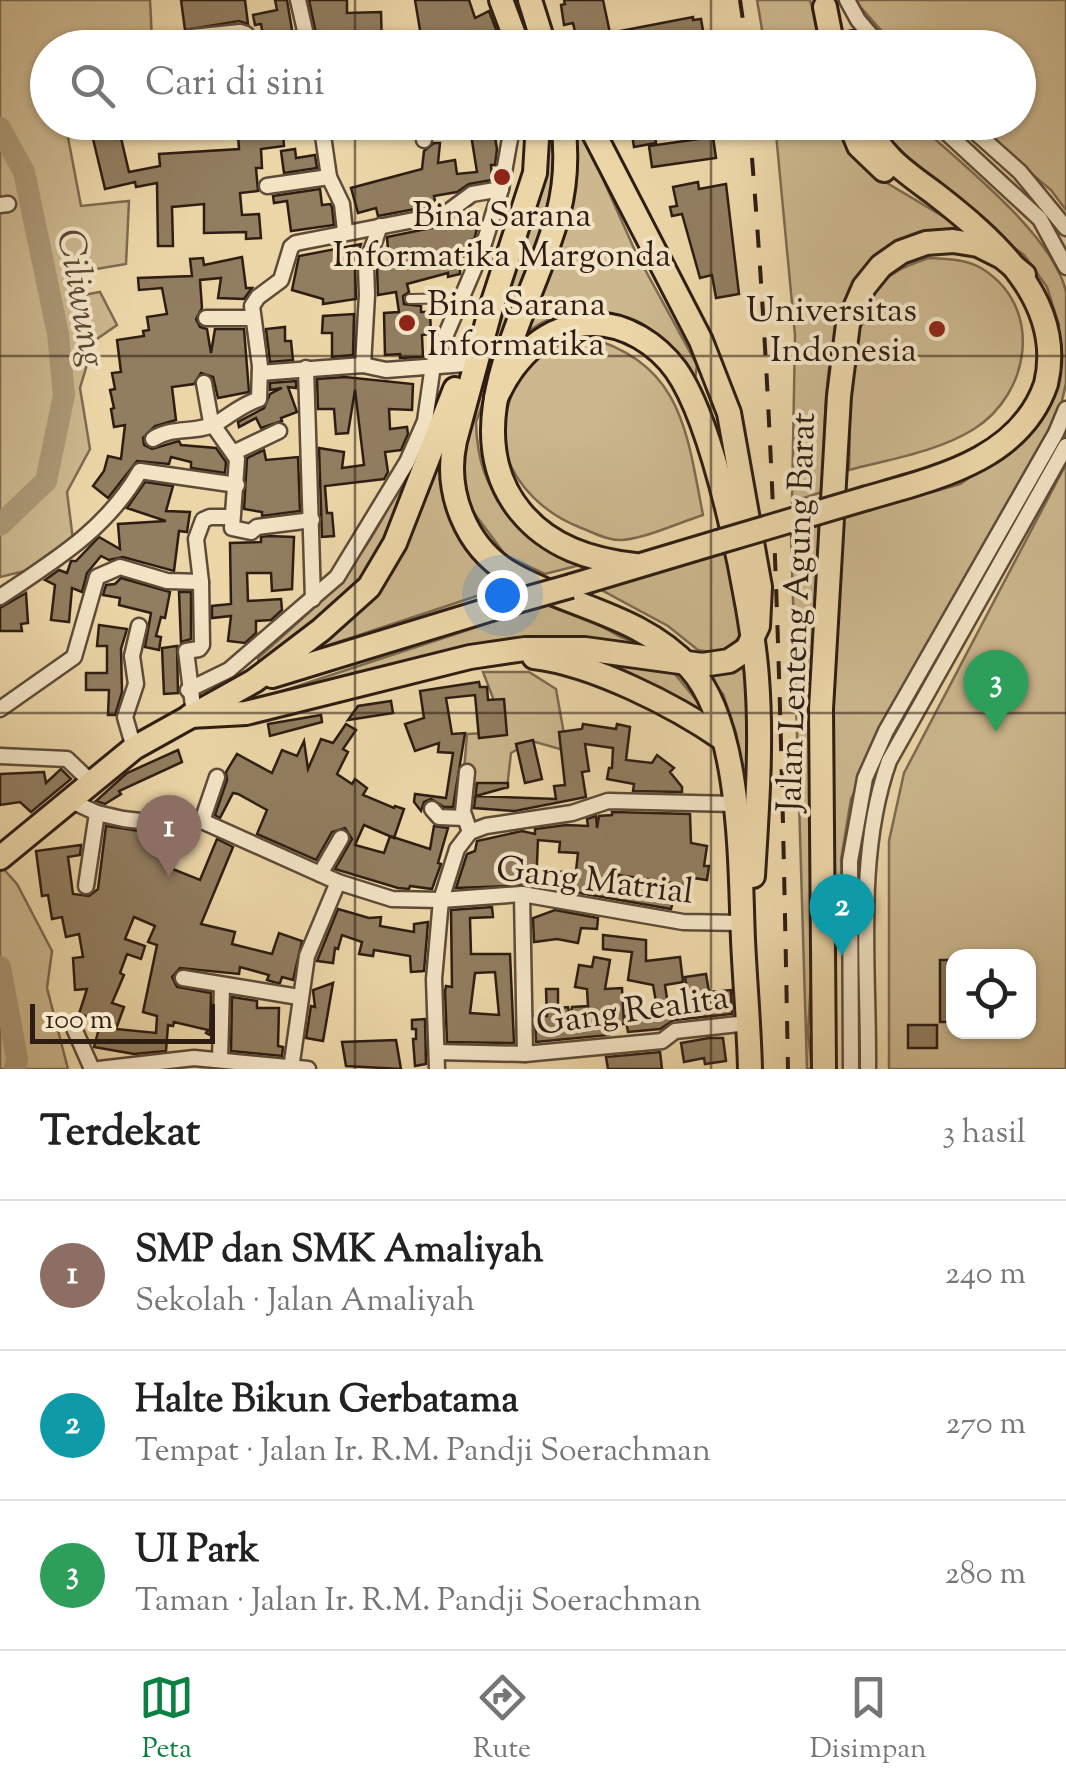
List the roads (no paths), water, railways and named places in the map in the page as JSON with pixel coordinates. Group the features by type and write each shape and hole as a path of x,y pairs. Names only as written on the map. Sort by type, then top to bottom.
{"main road":[{"path":"501,0 512,30"},
{"path":"530,0 542,30"},
{"path":"831,2 842,30"},
{"path":"540,140 535,173 491,308 452,452 454,487 468,530 488,555 510,572 616,617 686,664 708,693 722,738 734,804 742,868 748,988"},
{"path":"564,140 566,170 558,215 504,364 496,398 494,456 502,481 520,512 538,530 566,548 635,566"},
{"path":"192,715 246,713 500,652 543,648 610,652 712,665 742,654 753,640 760,618 760,587 729,413 702,341 597,140"},
{"path":"856,140 876,164 925,200 956,212"},
{"path":"254,681 948,474 986,456 1007,440 1033,411 1048,381 1053,346 1046,313 1024,274 992,240 891,160 875,140"},
{"name":"Jalan Lenteng Agung Barat","path":"824,1069 822,709 839,396 848,324 864,287 880,266 901,252 926,243 953,240 978,245 1024,274"},
{"path":"0,858 134,748 254,681 339,616 369,587 395,542 491,308"},
{"path":"496,398 522,355 548,335 570,326 612,326 633,334 661,353 683,380 704,432 753,640 759,770 748,988 750,1069"},
{"path":"436,666 525,656 560,662 664,704 722,738"}],"street":[{"path":"298,0 305,30"},
{"path":"831,2 867,30"},
{"path":"324,140 329,178 342,204 345,232"},
{"path":"188,690 229,670 337,577 408,462 425,420 433,365 482,250 501,190 509,140"},
{"path":"954,140 1040,219 1066,267"},
{"path":"984,140 1020,172 1066,228"},
{"path":"267,186 329,178"},
{"path":"153,439 167,432 214,424 234,409 260,398 258,338 252,318 255,300 281,280 291,247 304,240 445,214 472,194 501,190"},
{"path":"363,365 366,266 380,226"},
{"path":"206,318 252,318"},
{"path":"260,372 465,364"},
{"path":"306,368 313,598"},
{"path":"204,382 211,422 235,452 237,485 231,517 234,531 251,532 258,527 312,520"},
{"path":"851,1069 850,861 865,778 886,731 1056,434 1066,409"},
{"path":"235,452 280,431"},
{"path":"868,1069 868,842 879,788 889,762 1066,446"},
{"path":"0,596 82,541 124,498 140,471 237,485"},
{"path":"192,715 186,651 200,649 202,645 202,582 196,542 201,522 210,516 231,517"},
{"path":"0,710 74,657 97,578 120,567 168,581 202,582"},
{"path":"134,748 125,718 136,684 132,656 140,626"},
{"path":"0,756 67,759 92,782"},
{"path":"437,1069 434,979 441,900 456,849 468,825 467,772"},
{"path":"69,800 97,813 157,823 202,821 216,778"},
{"path":"432,809 439,817 486,826 572,813 608,800 734,804"},
{"path":"86,886 97,813"},
{"name":"Gang Matrial","path":"202,821 338,882 392,900 522,894 683,922 742,923"},
{"path":"320,874 341,838"},
{"path":"291,1068 306,956 338,882"},
{"name":"Gang Realita","path":"522,894 524,1054"},
{"path":"183,978 222,988 299,998"},
{"path":"220,1059 222,988"},
{"name":"Gang Realita","path":"437,1052 524,1054 662,1041 676,1032 748,1022"},
{"path":"73,1026 96,1069 220,1059 308,1069"}],"lane":[{"path":"410,299 460,298"}],"waterway":[{"name":"Ciliwung","path":"0,128 24,172 58,334 64,395 46,481 0,525"},
{"name":"Ciliwung","path":"0,967 17,1058 15,1069"}],"railway":[{"path":"740,0 744,30"},
{"path":"750,140 772,477 788,1069"}],"place":[{"name":"Bina Sarana Informatika Margonda","path":"502,177"},
{"name":"Bina Sarana Informatika","path":"407,323"},
{"name":"Universitas Indonesia","path":"937,329"},
{"name":"UI Park","path":"996,732"},
{"name":"SMP dan SMK Amaliyah","path":"169,877"},
{"name":"Halte Bikun Gerbatama","path":"842,956"}]}
